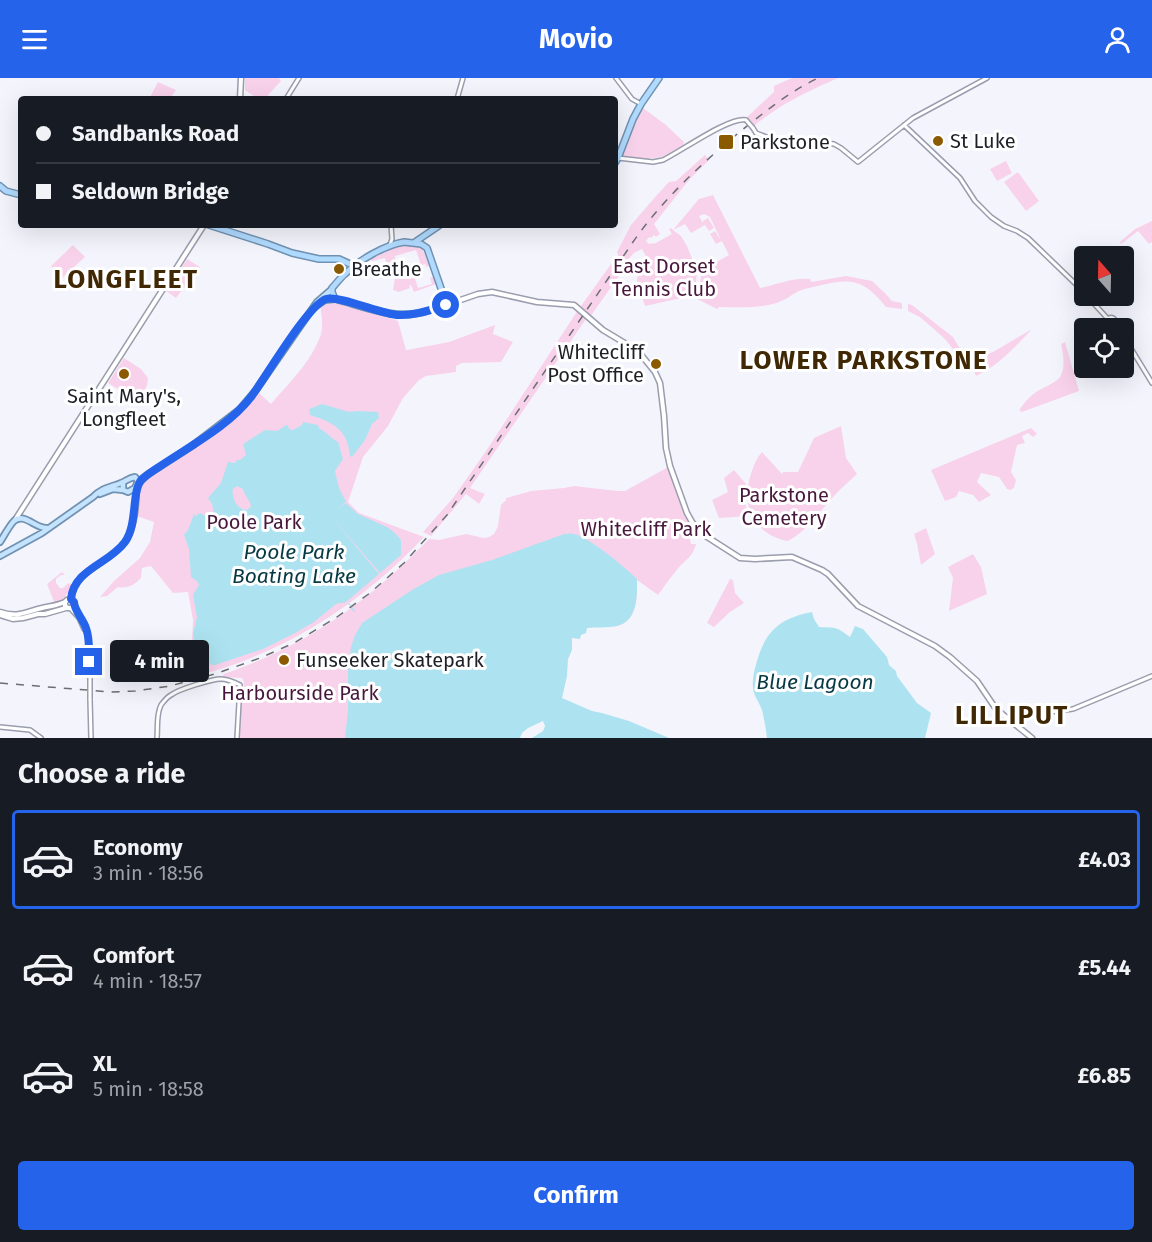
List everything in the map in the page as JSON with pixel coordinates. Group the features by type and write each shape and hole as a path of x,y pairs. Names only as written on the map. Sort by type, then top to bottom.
{"highway":[{"path":"618,157 633,119 659,78"},
{"path":"0,186 6,191 18,194"},
{"path":"217,228 292,253 315,258 339,259 356,264"},
{"path":"413,243 435,228"},
{"path":"427,248 421,244 399,243 368,256 342,276 332,288 334,297 396,315 421,313 439,307 444,297 427,248 428,237 436,228"},
{"path":"339,259 345,267 342,276"}],"main road":[{"path":"240,96 241,78"},
{"path":"0,542 205,228"},
{"path":"93,497 113,489 126,491 137,485 147,475 192,446 237,412 256,390 319,300 332,288"},
{"path":"439,307 478,294 492,292 537,302 574,305 603,330 638,351 660,382 666,448 670,466 687,513 701,532 740,558 792,557 822,570 858,606 935,646 950,657 975,678 996,709 1032,738"},
{"path":"314,308 334,297"},
{"path":"444,297 447,301 455,302"},
{"path":"0,556 33,539 105,488 123,483 129,478 147,475"},
{"path":"0,614 13,619 23,618 45,614 74,602 71,599 81,576 106,560 126,542 136,500 135,477"},
{"path":"123,483 126,491 136,500"},
{"path":"22,509 24,518 44,529 49,527"},
{"path":"15,520 24,518"},
{"path":"33,524 37,531 33,539"}],"street":[{"path":"288,96 299,78"},
{"path":"458,96 463,78"},
{"path":"616,78 632,99 641,104"},
{"path":"618,160 653,162 663,160 715,130 740,119 746,120 756,133 770,139 797,140 816,146 834,144 858,162 913,118 979,80 987,78"},
{"path":"904,125 960,178 975,201 991,217 1028,238 1074,282"},
{"path":"389,247 391,228"},
{"path":"391,234 399,243"},
{"path":"1096,306 1107,318"},
{"path":"1134,353 1152,383"},
{"path":"69,606 85,625 89,636 91,738"},
{"path":"1012,722 1018,716 1078,707 1152,676"},
{"path":"157,738 160,709 171,694 218,679 229,680 240,685 237,738"},
{"path":"0,727 30,730 40,738"}],"green space":[{"path":"245,78 279,78 281,81 268,96 254,96 245,90"},
{"path":"792,78 838,78 773,111 754,126 747,117 774,92 774,86"},
{"path":"158,82 176,90 172,96 151,96"},
{"path":"643,108 666,125 684,142 683,145 661,157 649,159 622,155 634,123"},
{"name":"East Dorset Tennis Club","path":"705,155 709,160 689,180 654,224 660,234 656,237 654,235 649,237 646,241 654,244 672,234 669,229 671,228 681,236 697,271 695,295 645,306 637,281 639,267 648,260 642,249 634,253 621,267 617,252 631,225 656,196 669,182 676,181"},
{"path":"1006,161 1012,173 997,181 990,169"},
{"path":"1018,172 1039,201 1026,211 1004,182"},
{"path":"713,195 760,288 797,279 810,279 811,282 846,276 872,281 892,301 902,303 902,309 886,307 865,287 851,282 842,282 802,290 782,301 764,306 719,307 717,309 697,299 702,299 699,297 701,275 713,269 711,265 729,255 722,241 716,244 710,234 715,231 721,240 710,217 704,214 699,216 703,223 708,218 714,228 709,231 705,225 691,233 685,224 673,230 699,199"},
{"path":"1152,221 1152,242 1149,244 1138,231 1121,244 1120,242 1135,229"},
{"path":"73,245 85,257 62,278 51,266"},
{"path":"401,245 418,246 425,255 429,266 426,267 425,264 416,267 417,271 413,272 418,288 432,284 430,278 433,277 436,284 414,292 411,285 410,288 399,292 393,290 395,276 388,278 387,276 398,268 420,262 416,250 395,256 397,264 388,268 385,258 372,261 371,259"},
{"path":"187,259 200,267 176,298 166,291"},
{"path":"614,260 619,276 590,317 581,306"},
{"name":"Poole Park","path":"327,300 398,321 406,350 449,342 495,325 493,334 513,342 501,362 462,363 456,366 456,372 426,376 419,380 403,398 388,426 363,457 348,502 359,513 424,537 376,582 323,621 265,652 203,674 192,642 193,620 188,592 173,593 151,566 142,568 141,578 133,584 128,587 118,587 107,596 100,597 140,558 150,542 154,522 136,516 139,491 143,483 150,475 220,427 259,393 271,404 299,371 317,344 322,331 320,306"},
{"path":"908,304 953,337 962,352 979,357 993,352 1032,329 999,361 976,376 971,364 961,359 944,338 920,317 908,311"},
{"path":"578,310 586,319 470,488 485,494 479,504 466,494 431,536 423,532 453,498 484,454"},
{"path":"1065,342 1079,391 1022,412 1019,410 1031,396 1060,377 1063,365 1061,344"},
{"path":"124,358 141,369 148,378 146,387 138,395 126,393 108,383"},
{"name":"Parkstone Cemetery","path":"841,426 846,458 857,474 838,491 808,526 788,541 767,533 754,519 748,500 750,477 754,464 762,452 782,474 783,472 798,472 814,438"},
{"path":"1031,428 1037,434 1033,437 1028,433 1022,436 1025,443 1017,445 1011,472 1016,480 1014,488 1007,489 999,477 981,473 977,482 991,495 979,502 973,495 959,491 956,497 945,501 931,470"},
{"path":"670,466 687,513 698,529 697,536 689,536 691,544 696,544 690,556 658,595 637,580 635,608 633,614 624,623 602,627 603,615 386,738 238,738 244,682 242,678 222,677 224,674 283,649 335,619 383,583 429,539 439,540 466,534 489,537 494,534 498,526 501,505 506,498 531,491 574,486 625,491"},
{"path":"734,470 746,484 745,503 749,516 719,518 712,500 728,492 724,478"},
{"path":"926,528 935,554 921,565 914,534"},
{"path":"973,554 981,567 987,594 949,611 953,578 948,567"},
{"path":"62,572 65,575 56,579 56,583 60,588 69,583 72,585 64,599 55,604 47,584"},
{"path":"730,579 733,580 735,593 744,603 714,627 707,623"}],"water":[{"path":"322,404 349,412 378,412 379,418 372,424 365,440 352,457 346,439 338,428 310,415 309,409"},
{"name":"Poole Park Boating Lake","path":"303,422 318,425 338,442 343,459 335,471 339,488 346,502 337,509 346,503 358,514 387,527 401,540 401,555 380,573 330,515 379,574 346,602 336,604 314,622 295,633 263,649 212,665 196,650 193,633 197,617 193,595 199,585 191,577 189,549 184,535 194,514 196,516 200,513 206,516 212,515 213,506 208,498 221,483 228,462 235,463 246,455 243,444 265,430 277,431 286,425 293,430","holes":["237,486 243,489 251,506 247,510 240,508 233,496 233,489"]},
{"path":"564,534 581,536 598,547 637,579 637,586 633,613 624,623 614,627 587,628 586,633 581,635 580,639 572,638 572,650 568,659 562,698 592,711 629,721 669,738 345,738 351,647 362,623 439,575 492,560"},
{"name":"Blue Lagoon","path":"812,612 819,627 836,628 850,637 855,626 863,629 887,657 889,665 896,671 897,676 917,703 931,713 925,738 767,738 762,710 753,685 761,650 776,627 792,618"}],"pier":[{"path":"543,721 545,726 543,731 532,738 520,738 528,728"}],"railway":[{"path":"0,683 111,692 170,686 215,674 294,643 337,617 370,593 404,563 447,515 633,242 657,211 697,169 742,130 769,109 818,78"}],"place":[{"name":"St Luke","path":"938,141"},
{"name":"Parkstone","path":"726,142"},
{"name":"Breathe","path":"339,269"},
{"name":"Whitecliff Post Office","path":"656,364"},
{"name":"Saint Mary's, Longfleet","path":"124,374"},
{"name":"Funseeker Skatepark","path":"284,660"}],"district":[{"name":"LONGFLEET","path":"126,279"},
{"name":"LOWER PARKSTONE","path":"864,360"},
{"name":"LILLIPUT","path":"1012,715"}],"route":[{"path":"89,662 89,636 71,599 72,593 81,576 106,560 126,542 134,518 137,486 142,479 192,446 237,412 251,397 314,308 325,300 335,299 396,315 421,313 446,305"}],"park label":[{"name":"Whitecliff Park","path":"646,529"},
{"name":"Harbourside Park","path":"300,693"}]}
